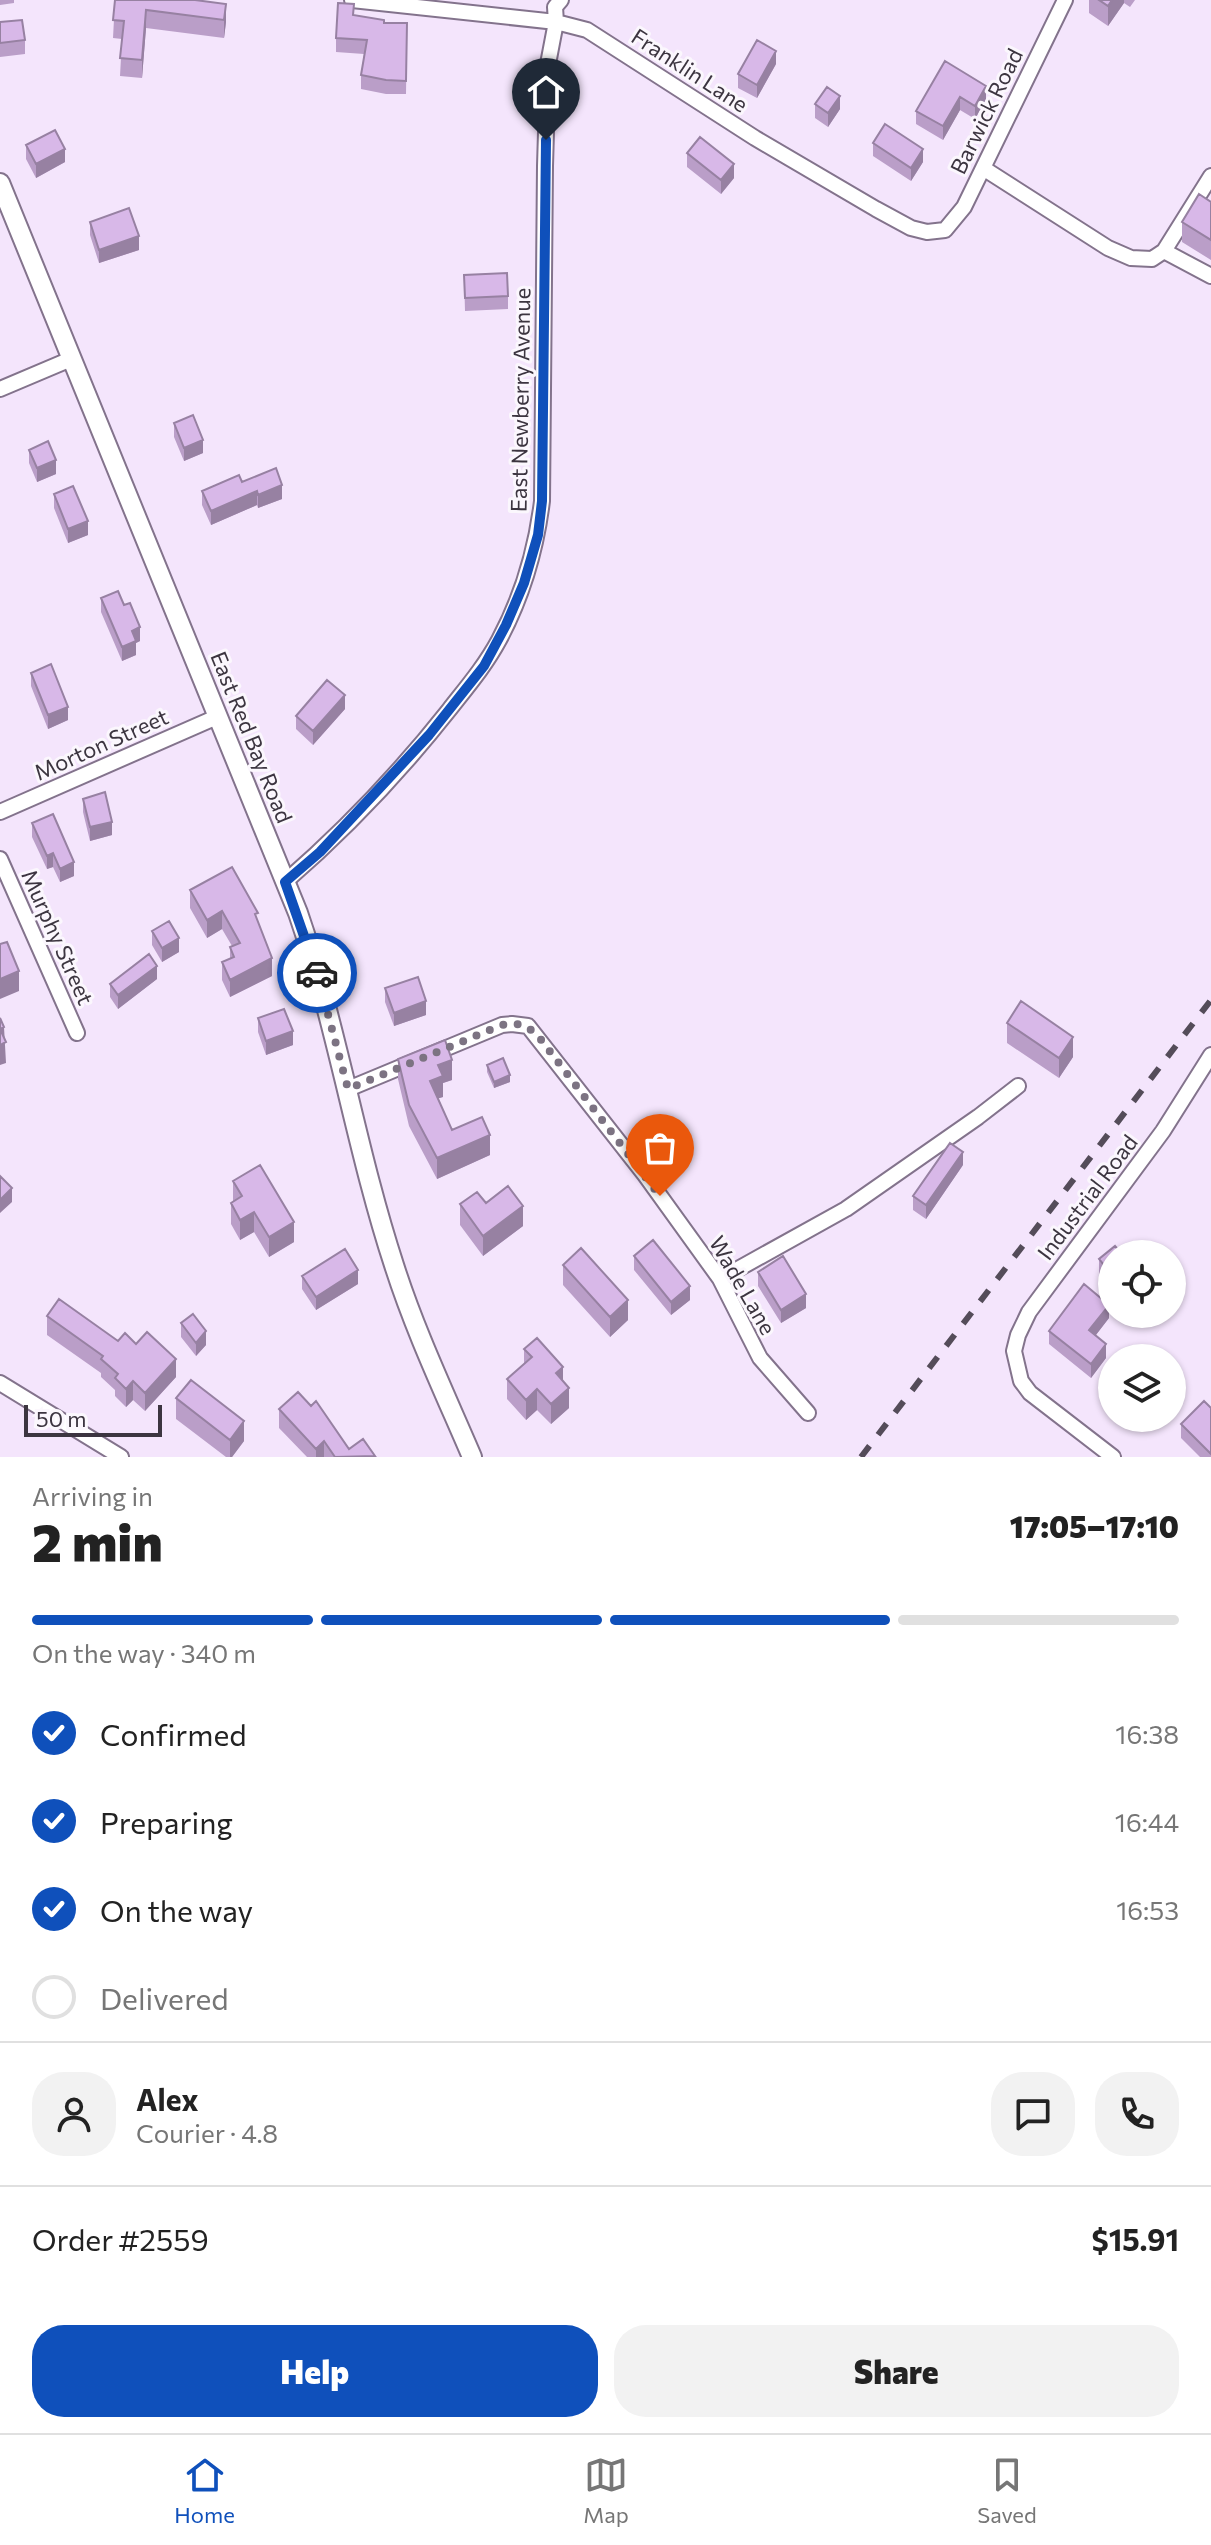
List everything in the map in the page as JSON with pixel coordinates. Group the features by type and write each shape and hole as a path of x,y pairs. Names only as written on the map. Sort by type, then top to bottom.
{"street":[{"name":"Franklin Lane","path":"352,0 557,7 587,30 755,138 911,228 935,232"},
{"name":"Barwick Road","path":"935,232 945,230 957,215 1065,0"},
{"name":"East Newberry Avenue","path":"285,882 330,841 429,735 484,666 499,641 524,583 538,535 542,501 548,64 557,7"},
{"path":"983,168 1108,248 1131,258 1152,259 1164,251 1211,176"},
{"name":"East Red Bay Road","path":"0,183 219,716 310,948 348,1089 359,1143 394,1266 472,1457"},
{"path":"1164,251 1211,276"},
{"path":"0,389 71,359"},
{"name":"Morton Street","path":"0,812 219,716"},
{"name":"Murphy Street","path":"0,859 77,1033"},
{"name":"Wade Lane","path":"348,1089 502,1025 528,1026 645,1175 720,1279 760,1358 808,1413"},
{"name":"Industrial Road","path":"1113,1457 1030,1393 1017,1371 1014,1351 1029,1312 1163,1131 1211,1055"},
{"path":"720,1279 846,1209 1018,1086"},
{"path":"0,1383 121,1457"}],"building":[{"path":"115,0 195,0 226,4 224,20 146,10 142,60 120,58 124,21 113,20"},
{"path":"338,3 354,4 353,15 384,20 384,23 407,23 406,81 361,75 367,40 336,38"},
{"path":"22,20 25,40 0,43 0,22"},
{"path":"757,40 776,51 757,85 738,74"},
{"path":"945,61 986,86 975,106 960,97 943,126 916,111"},
{"path":"827,87 840,96 828,113 815,104"},
{"path":"885,124 923,149 911,168 873,143"},
{"path":"55,130 65,149 36,164 26,145"},
{"path":"700,137 734,164 721,180 687,153"},
{"path":"1199,194 1211,202 1211,240 1182,222"},
{"path":"129,208 139,236 99,250 90,222"},
{"path":"507,273 508,296 465,298 464,275"},
{"path":"193,415 203,440 184,448 174,423"},
{"path":"48,441 56,460 37,468 29,450"},
{"path":"276,468 282,485 258,495 257,491 211,511 202,491 239,475 242,482"},
{"path":"73,486 88,521 68,529 54,494"},
{"path":"118,591 124,605 130,603 140,627 132,631 136,641 122,647 101,598"},
{"path":"51,664 68,707 48,715 31,673"},
{"path":"327,680 345,695 313,731 296,716"},
{"path":"105,792 112,822 90,827 83,799"},
{"path":"53,814 74,862 60,869 53,853 47,856 32,823"},
{"path":"232,867 258,913 255,914 272,958 230,980 222,962 234,957 230,947 240,943 222,911 207,920 190,890"},
{"path":"169,921 179,938 162,948 152,931"},
{"path":"7,942 19,971 0,979 0,944"},
{"path":"149,954 157,966 118,995 110,984"},
{"path":"418,977 426,1001 394,1013 385,988"},
{"path":"1021,1001 1073,1037 1059,1058 1007,1023"},
{"path":"284,1009 293,1031 266,1041 258,1018"},
{"path":"0,1029 6,1042 0,1045"},
{"path":"445,1040 452,1060 438,1065 443,1076 430,1081 452,1130 482,1117 490,1135 437,1158 409,1105 398,1059"},
{"path":"503,1058 510,1075 494,1082 487,1065"},
{"path":"950,1143 963,1152 926,1205 913,1196"},
{"path":"260,1165 294,1222 269,1237 254,1212 240,1220 231,1203 242,1196 233,1181"},
{"path":"0,1176 12,1188 0,1200"},
{"path":"508,1186 523,1206 483,1236 460,1204 477,1192 486,1203"},
{"path":"653,1240 690,1286 671,1302 634,1256"},
{"path":"581,1248 628,1300 610,1317 563,1265"},
{"path":"345,1249 358,1270 316,1297 302,1276"},
{"path":"783,1256 806,1294 781,1310 758,1272"},
{"path":"1084,1284 1098,1296 1098,1319 1089,1330 1106,1344 1098,1344 1098,1355 1091,1364 1049,1331"},
{"path":"59,1299 118,1341 125,1333 136,1344 147,1332 176,1359 145,1393 133,1381 126,1389 115,1378 118,1374 101,1359 103,1356 47,1316"},
{"path":"193,1314 206,1331 196,1343 181,1323"},
{"path":"537,1338 563,1367 556,1373 569,1388 551,1404 537,1389 526,1400 507,1379 532,1357 524,1349"},
{"path":"191,1380 244,1421 230,1440 176,1398"},
{"path":"298,1392 311,1406 316,1401 349,1449 363,1439 375,1456 335,1457 324,1441 316,1449 279,1409"},
{"path":"1204,1401 1211,1408 1211,1454 1186,1429 1186,1419"}],"railway":[{"path":"861,1457 1211,1000"}],"way so far":[{"path":"317,973 348,1089 502,1025 528,1026 660,1196"}],"route":[{"path":"317,973 285,882 320,852 392,777 484,666 514,610 538,535 544,426 546,140"}]}
